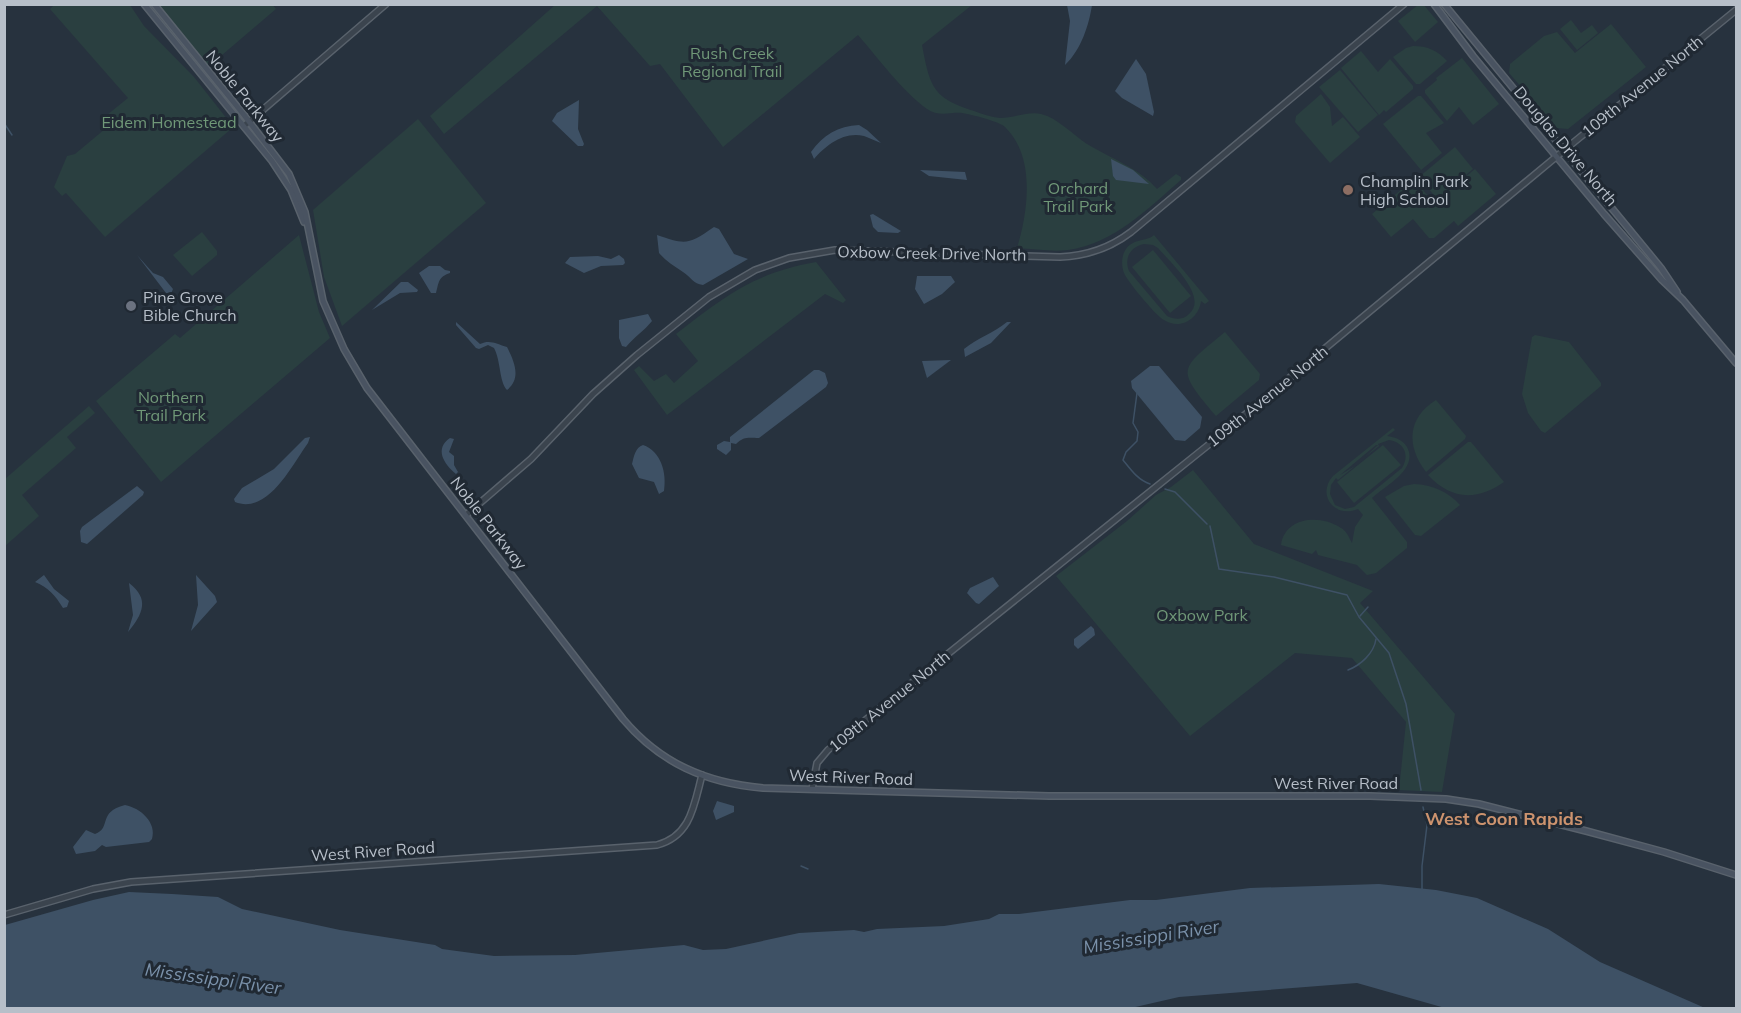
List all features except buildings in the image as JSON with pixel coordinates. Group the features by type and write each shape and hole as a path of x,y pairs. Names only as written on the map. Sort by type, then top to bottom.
{"main road":[{"name":"Noble Parkway","path":"144,4 272,161 291,190 311,246"},
{"name":"Noble Parkway","path":"154,4 280,160 292,181 305,212 323,301 353,365 368,388 630,728 667,759 702,776"},
{"name":"Douglas Drive North","path":"1434,4 1473,56 1649,266 1683,300 1737,363"},
{"name":"Douglas Drive North","path":"1444,4 1667,276 1683,300"},
{"name":"West River Road","path":"702,776 754,787 812,789 1049,796 1370,796 1446,799 1479,804 1577,829 1737,875"}],"street":[{"path":"244,126 386,4"},
{"name":"Oxbow Creek Drive North","path":"466,515 531,459 598,389 690,311 733,281 755,270 789,258 835,250 1060,257 1083,255 1103,248 1131,231 1404,4"},
{"name":"109th Avenue North","path":"812,789 817,764 828,750 1212,442 1737,10"},
{"name":"West River Road","path":"4,915 93,890 131,882 657,845 672,839 686,826 693,812 702,776"}],"green space":[{"name":"Eidem Homestead","path":"55,4 130,5 144,26 194,77 231,124 231,129 105,237 66,193 62,196 54,187 67,156 75,154 105,129 107,115 128,98 50,9"},
{"path":"272,4 276,9 208,67 156,5"},
{"path":"1423,4 1438,22 1415,42 1398,21 1418,5"},
{"name":"Rush Creek Regional Trail","path":"555,5 972,5 922,45 931,80 941,95 960,106 993,117 1005,118 1031,113 1047,116 1087,144 1133,169 1157,189 1176,174 1181,177 1181,180 1143,213 1101,240 1068,250 1017,248 1024,218 1027,185 1022,154 1015,139 1005,127 992,121 962,113 935,113 927,109 899,84 858,35 723,147 660,64 650,66 597,6 444,134 430,116"},
{"path":"1571,20 1581,33 1592,25 1598,33 1577,50 1560,29"},
{"path":"1611,24 1646,67 1568,129 1557,128 1509,73 1510,64 1544,36 1557,32 1575,53"},
{"path":"1413,46 1432,49 1447,61 1420,84 1416,84 1393,57"},
{"path":"1361,51 1378,72 1390,59 1413,86 1413,89 1386,112 1384,110 1379,115 1341,68"},
{"path":"1462,58 1499,104 1473,125 1459,107 1447,121 1425,93 1425,90 1437,80 1436,78"},
{"path":"1340,70 1378,115 1358,132 1319,87"},
{"path":"1321,94 1330,107 1332,126 1343,117 1360,137 1330,163 1295,122 1296,116"},
{"path":"1421,96 1444,123 1426,133 1442,153 1421,170 1383,124"},
{"path":"418,119 486,203 342,326 324,277 313,210"},
{"path":"1455,147 1473,169 1437,199 1419,177"},
{"path":"1475,169 1496,194 1458,226 1454,221 1434,238 1429,238 1413,219 1391,237 1372,214 1414,179 1432,201 1436,201"},
{"path":"202,232 217,251 217,255 192,276 173,255"},
{"name":"Northern Trail Park","path":"299,235 319,312 330,338 161,482 96,401 175,334 180,338"},
{"path":"1154,235 1209,301 1205,304 1201,301 1197,313 1188,321 1177,324 1164,320 1127,279 1122,266 1124,252 1133,243","holes":["1139,245 1153,245 1186,280 1191,289 1194,307 1182,318 1167,316 1129,271 1127,262 1132,250"]},
{"path":"1153,250 1191,296 1170,313 1132,267"},
{"path":"816,262 846,300 843,303 825,294 667,415 634,370 639,366 654,381 666,374 674,383 698,361 676,334 725,297 741,288 775,273"},
{"path":"1225,332 1260,374 1259,380 1216,416 1194,388 1188,371 1198,355"},
{"path":"1535,335 1569,342 1601,383 1601,386 1545,433 1528,413 1522,394 1532,337"},
{"path":"1436,400 1466,436 1426,472 1415,452 1413,433 1419,415"},
{"path":"89,406 95,413 67,437 76,448 22,495 39,516 5,546 5,479"},
{"path":"1393,428 1395,430 1387,436 1398,439 1407,447 1409,455 1405,470 1372,498 1407,542 1407,548 1376,573 1367,575 1357,565 1318,555 1316,550 1312,554 1281,545 1289,529 1296,524 1314,520 1341,528 1352,543 1355,527 1363,515 1358,509 1342,511 1331,503 1326,491 1333,476","holes":["1389,440 1394,441 1404,450 1405,458 1402,468 1354,507 1345,509 1335,505 1330,494 1331,485 1336,478 1338,480 1355,466 1340,475 1376,445 1378,445 1365,457 1379,446 1378,444"]},
{"path":"1468,442 1471,442 1504,482 1484,492 1464,495 1446,489 1428,475"},
{"path":"1383,445 1401,465 1354,503 1337,482"},
{"name":"Oxbow Park","path":"1193,470 1254,544 1373,591 1360,603 1455,714 1442,792 1399,790 1406,722 1352,658 1295,653 1190,736 1056,576 1127,521 1156,495"},
{"path":"1414,484 1439,490 1460,505 1421,536 1415,535 1385,497 1404,486"}],"water":[{"path":"1067,5 1092,5 1083,37 1076,52 1065,65 1070,21"},
{"path":"1136,59 1146,74 1153,116 1122,98 1115,91"},
{"path":"579,100 578,129 583,146 578,146 552,121 557,113"},
{"path":"859,125 881,143 864,136 843,137 830,144 814,159 811,152 826,136 844,127"},
{"path":"1111,159 1133,170 1149,184 1116,180 1113,176"},
{"path":"920,170 965,172 967,180 929,176"},
{"path":"873,214 901,231 898,233 878,232 873,227 870,215"},
{"path":"714,227 719,229 734,254 748,259 703,285 694,282 659,253 657,235 681,242 692,240"},
{"path":"137,255 153,273 163,277 173,289 171,294 166,293"},
{"path":"619,255 624,259 623,265 601,266 584,273 565,263 570,257 598,256 611,259"},
{"path":"429,266 440,266 450,271 440,280 436,293 431,293 419,273"},
{"path":"917,276 951,276 955,282 942,294 924,304 915,289"},
{"path":"401,282 408,282 418,290 417,292 400,293 372,310"},
{"path":"648,314 652,321 626,347 622,346 619,338 619,320"},
{"path":"456,322 480,344 490,342 507,347 514,364 515,375 512,385 507,390 494,348 488,345 476,348 456,325"},
{"path":"1007,322 1011,322 991,343 965,357 964,349"},
{"path":"951,360 927,378 922,361"},
{"path":"1150,366 1159,366 1202,417 1200,428 1185,441 1175,440 1132,388 1131,381"},
{"path":"814,370 825,373 828,383 826,387 759,438 747,438 736,444 731,443 731,450 726,455 717,449 717,445 724,441 730,442 730,437"},
{"path":"310,437 287,475 268,495 247,504 235,502 234,499 242,488 274,469 305,438"},
{"path":"450,438 454,439 449,452 454,456 454,465 458,472 456,474 442,456 442,447"},
{"path":"643,445 658,457 663,470 664,491 659,494 654,482 639,478 632,464 634,455"},
{"path":"137,486 144,492 143,495 87,544 81,542 82,527"},
{"path":"44,575 54,589 69,601 67,607 63,608 51,592 35,582"},
{"path":"196,575 215,596 217,602 191,631 198,605"},
{"path":"993,577 999,586 979,604 976,603 967,593 970,588"},
{"path":"129,583 140,595 142,607 128,632 133,615"},
{"path":"1091,626 1095,635 1078,649 1074,645 1074,639"},
{"path":"717,801 734,806 734,812 716,820 713,811"},
{"path":"125,805 137,809 150,822 153,833 149,842 106,847 102,845 95,851 76,854 73,847 86,830 95,834 100,831 111,812"},
{"name":"Mississippi River","path":"1379,884 1436,890 1477,898 1548,929 1600,962 1705,1008 1445,1008 1357,983 1179,997 1131,1008 5,1008 5,925 129,892 218,897 242,909 340,930 494,956 575,955 684,945 703,950 726,949 799,933 854,930 864,932 877,929 944,926 989,919 999,914 1019,914 1130,900 1156,900 1250,888"}],"waterway":[{"path":"4,123 12,135"},
{"path":"1137,393 1133,423 1138,432 1137,441 1126,452 1123,460 1138,477 1150,484"},
{"path":"1165,489 1175,492 1207,524"},
{"path":"1210,526 1219,569 1274,577 1347,595 1359,617 1389,653 1406,704 1421,790"},
{"path":"1360,616 1368,607"},
{"path":"1348,670 1366,658 1373,649 1376,639"},
{"path":"1422,889 1427,825 1423,807"},
{"path":"801,866 808,869"}],"place":[{"name":"Champlin Park High School","path":"1348,190"},
{"name":"Pine Grove Bible Church","path":"131,306"}],"district":[{"name":"West Coon Rapids","path":"1504,819"}],"park label":[{"name":"Orchard Trail Park","path":"1078,197"}]}
